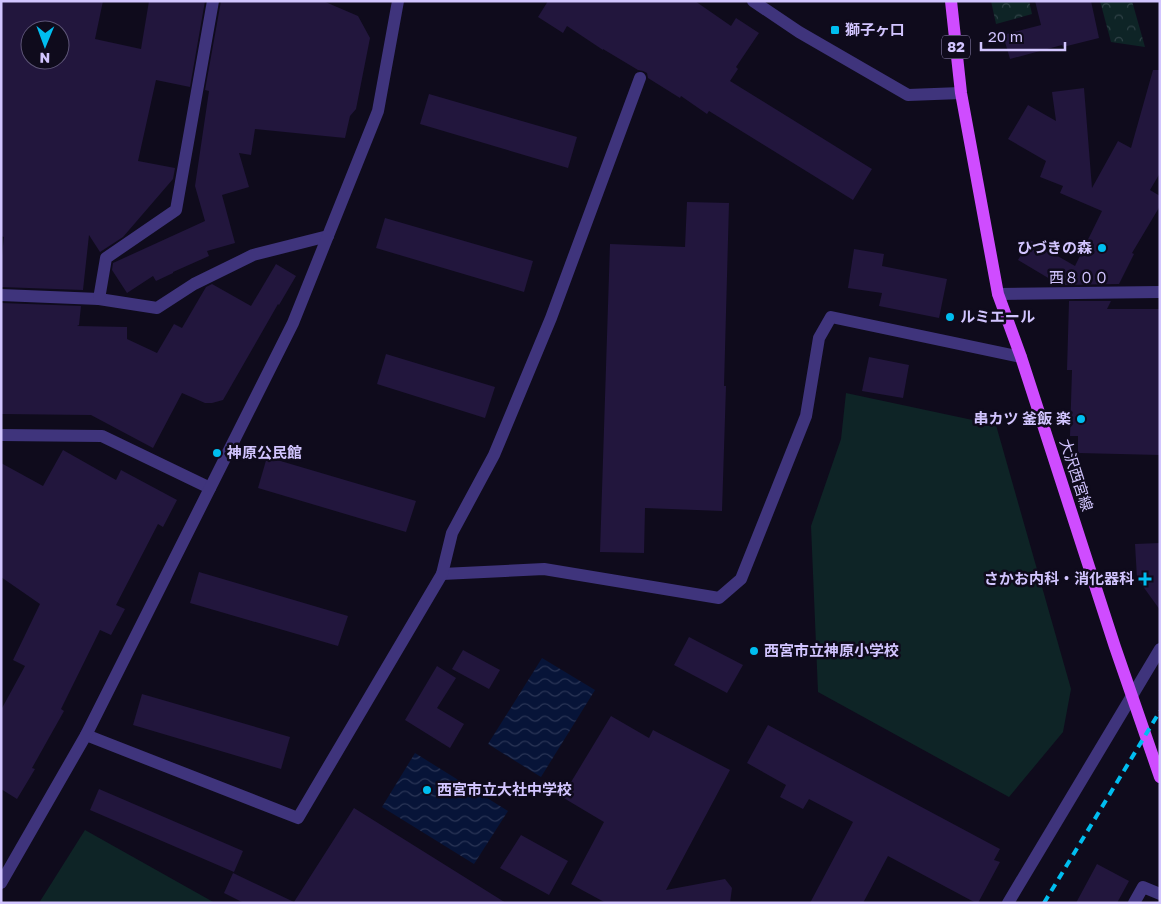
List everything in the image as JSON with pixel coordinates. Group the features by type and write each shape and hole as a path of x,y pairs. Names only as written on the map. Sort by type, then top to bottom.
{"main road":[{"name":"大沢西宮線","path":"951,1 961,93 998,294 1021,357 1115,647 1160,777"}],"street":[{"path":"99,299 106,258 176,210 213,1"},
{"path":"1,884 86,735 293,324 378,111 398,1"},
{"path":"754,1 799,32 908,95 961,93"},
{"path":"86,735 298,818 442,574 452,533 494,455 551,318 640,78"},
{"path":"1,295 99,299 157,308 194,284 253,255 328,236"},
{"name":"西８００","path":"998,294 1160,292"},
{"path":"442,574 544,569 719,598 741,579 806,416 819,338 831,317 1021,357"},
{"path":"1,435 102,436 210,488"},
{"path":"1008,903 1160,649"},
{"path":"1134,903 1143,887 1160,894"}],"green space":[{"path":"991,1 1029,1 1032,14 996,24"},
{"path":"1100,1 1132,1 1145,47 1111,42"},
{"path":"846,393 996,425 1071,689 1063,732 1009,797 818,692 811,526 841,439"},
{"path":"85,830 215,903 39,903"}],"water":[{"path":"542,658 595,690 541,777 488,744"},
{"path":"415,753 508,811 474,864 382,807"}],"building":[{"path":"1,1 103,1 95,39 141,49 149,1 205,1 190,87 156,80 138,161 175,168 173,179 123,237 100,252 89,235 83,290 1,287 4,237 1,236"},
{"path":"221,1 323,1 358,16 370,38 356,109 350,116 345,138 255,129 251,155 239,153 249,187 222,195 235,243 207,251 209,256 156,281 153,276 127,293 112,270 113,263 205,221 195,186 209,91 205,90"},
{"path":"548,1 695,1 731,26 736,18 759,33 736,67 738,69 730,81 872,169 853,200 709,111 707,114 681,96 680,98 648,78 647,73 638,70 603,50 567,26 563,33 538,17"},
{"path":"1035,1 1091,1 1099,38 1063,47 1062,45 1010,59 1003,35 1041,25"},
{"path":"1153,70 1160,70 1160,173 1150,190 1160,196 1160,206 1132,253 1134,254 1119,284 1060,285 1018,260 1030,240 1075,266 1102,211 1060,193 1063,186 1040,177 1046,161 1008,139 1028,105 1056,121 1052,92 1084,88 1092,188 1118,141 1131,148"},
{"path":"429,94 577,137 568,168 420,124"},
{"path":"687,202 729,203 722,511 645,508 644,553 600,552 610,244 685,247"},
{"path":"385,218 533,261 524,292 376,248"},
{"path":"854,249 884,254 882,266 947,279 939,318 879,306 882,293 848,288"},
{"path":"276,264 296,276 223,400 205,403 182,393 153,448 91,415 1,414 1,303 81,306 79,325 77,326 127,327 127,339 157,353 174,324 182,328 206,287 212,284 251,306"},
{"path":"1069,301 1111,301 1107,309 1160,309 1160,455 1078,453 1078,436 1070,436 1072,370 1067,370"},
{"path":"386,354 495,387 485,418 377,384"},
{"path":"869,357 909,365 903,398 862,391"},
{"path":"63,450 116,480 121,470 177,500 163,527 158,524 116,605 125,609 111,635 100,630 61,709 64,711 32,768 35,769 17,799 1,789 1,710 25,666 13,660 40,604 1,577 1,463 43,486"},
{"path":"267,457 416,501 406,532 258,488"},
{"path":"1160,543 1160,610 1137,578 1135,544"},
{"path":"199,572 348,616 338,646 190,603"},
{"path":"689,637 743,665 727,693 674,665"},
{"path":"463,650 500,670 489,689 452,669"},
{"path":"437,666 456,678 437,708 464,724 450,748 405,720"},
{"path":"142,694 290,737 281,769 133,725"},
{"path":"611,716 649,738 653,730 730,770 666,890 725,879 732,888 730,903 606,903 571,884 604,822 562,797"},
{"path":"768,725 1000,849 994,860 1000,862 978,903 888,856 863,903 810,903 853,822 809,799 803,809 780,797 786,785 747,763"},
{"path":"99,789 243,851 234,872 90,810"},
{"path":"354,808 506,903 244,903 224,893 233,873 294,902"},
{"path":"521,835 568,861 549,895 500,868"},
{"path":"1097,864 1129,881 1117,903 1076,903"}],"railway":[{"path":"1044,903 1160,711"}],"place":[{"name":"獅子ヶ口","path":"835,30"},
{"name":"ひづきの森","path":"1102,248"},
{"name":"ルミエール","path":"950,317"},
{"name":"串カツ 釜飯 楽","path":"1081,419"},
{"name":"神原公民館","path":"217,453"},
{"name":"さかお内科・消化器科","path":"1145,579"},
{"name":"西宮市立神原小学校","path":"754,651"},
{"name":"西宮市立大社中学校","path":"427,790"}]}
